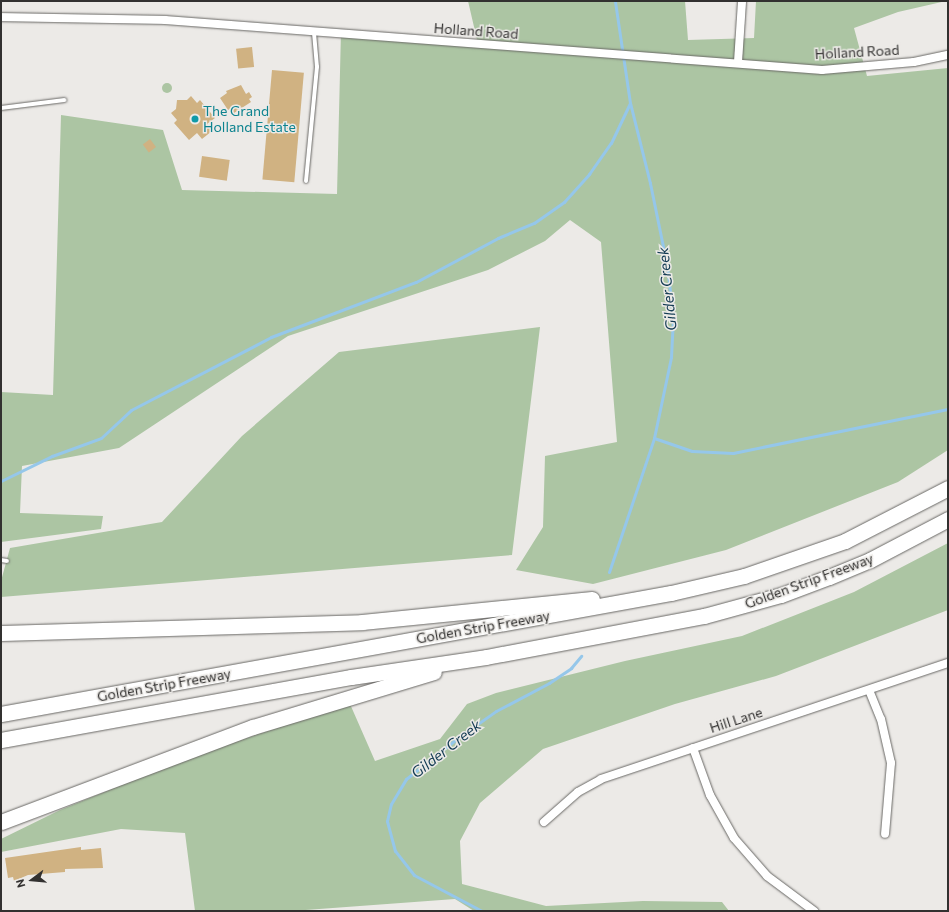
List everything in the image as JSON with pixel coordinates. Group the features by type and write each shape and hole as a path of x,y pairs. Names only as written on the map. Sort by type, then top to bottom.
{"highway":[{"name":"Golden Strip Freeway","path":"1,714 671,593 744,576 818,552 871,529 948,488"},
{"name":"Golden Strip Freeway","path":"1,740 351,676 486,657 704,616 781,595 870,560 948,519"},
{"path":"1,633 362,622 563,601 671,593"},
{"path":"1,822 253,727 486,657"}],"street":[{"path":"738,62 742,1"},
{"name":"Holland Road","path":"1,17 165,20 738,62 822,70 914,62 948,55"},
{"name":"Hill Lane","path":"544,822 578,792 601,779 948,663"},
{"path":"869,690 881,719 891,763 885,834"},
{"path":"693,748 710,795 734,838 767,876 814,911"}],"lane":[{"path":"306,181 317,67 314,32"},
{"path":"1,108 65,100"},
{"path":"1,560 7,561"}],"green space":[{"path":"468,1 685,1 688,40 754,38 756,1 946,1 898,12 854,28 867,76 948,68 948,450 898,482 726,550 593,584 516,570 543,527 545,456 617,442 601,242 570,220 545,241 488,270 288,336 119,448 22,466 20,513 103,516 101,529 1,542 1,392 53,395 61,115 163,130 182,190 337,194 341,31 478,44"},
{"path":"167,83 172,88 167,93 162,88"},
{"path":"540,327 512,555 1,597 1,581 10,548 162,522 242,436 339,352"},
{"path":"948,543 948,610 776,676 675,704 543,749 480,803 460,841 462,884 546,906 643,901 722,902 729,911 474,911 455,899 292,911 195,911 185,833 121,829 1,852 1,839 60,810 198,754 350,704 375,761 440,739 467,704 496,693 625,661 742,636 854,592"}],"building":[{"path":"252,47 254,67 238,69 236,49"},
{"path":"272,70 304,73 294,182 262,180"},
{"path":"241,85 246,94 249,92 252,97 249,99 251,102 234,113 231,108 228,110 220,98 227,93 226,91"},
{"name":"The Grand Holland Estate","path":"191,96 197,103 200,100 215,118 207,124 212,131 202,139 197,133 189,140 174,123 177,120 171,113 176,109 177,100 187,100"},
{"path":"150,139 156,147 149,152 143,144"},
{"path":"202,156 230,160 227,181 199,177"},
{"path":"81,847 81,850 101,848 103,868 65,869 65,872 28,875 14,881 13,877 8,878 5,858"}],"waterway":[{"name":"Gilder Creek","path":"609,572 654,438 671,357 673,317 667,266 650,183 630,103 615,1"},
{"path":"1,481 52,456 101,438 131,410 271,337 416,282 498,238 534,223 564,202 589,174 611,143 630,103"},
{"path":"654,438 692,451 733,453 948,409"},
{"name":"Gilder Creek","path":"482,911 414,875 395,851 387,821 391,804 406,779 459,737 496,711 549,683 571,668 581,656"}],"place":[{"name":"The Grand Holland Estate","path":"195,119"}]}
